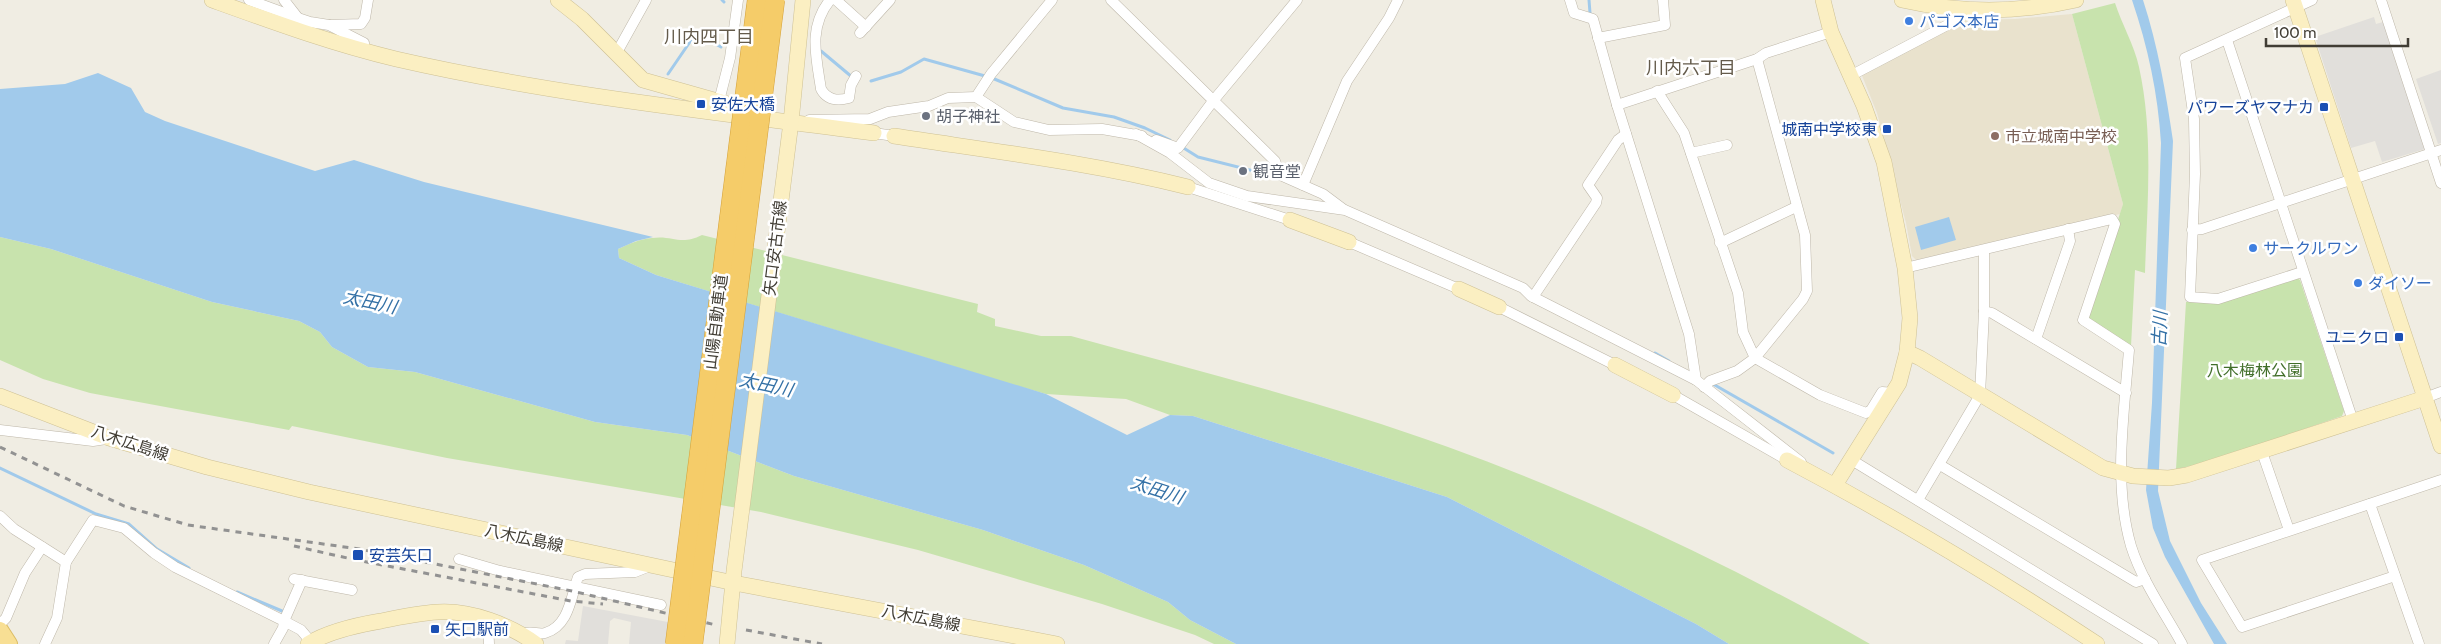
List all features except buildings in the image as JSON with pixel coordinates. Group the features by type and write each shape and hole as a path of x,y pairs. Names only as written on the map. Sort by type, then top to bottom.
{"highway":[{"name":"山陽自動車道","path":"675,644 757,0"},
{"name":"山陽自動車道","path":"693,644 775,0"}],"main road":[{"path":"0,630 9,644"}],"street":[{"path":"212,0 304,33 396,58 597,98 791,126 874,133 1064,161 1188,187 1290,220 1349,242 1459,288 1615,365 1828,482 2054,616 2097,644"},
{"path":"249,0 310,22 329,25 361,24 365,18 368,0"},
{"path":"284,0 298,18"},
{"path":"558,0 582,19 643,80 719,101 791,126 822,118 870,119 888,112 929,106 948,98 976,97 1014,122 1049,130 1102,128 1136,134 1178,148 1213,101 1297,0"},
{"path":"616,54 646,0"},
{"path":"719,101 730,58 738,0"},
{"name":"矢口安古市線","path":"727,644 791,126 803,0"},
{"path":"830,0 819,15 815,34 821,89 829,99 849,98 851,85 856,76"},
{"path":"836,0 863,30 888,7"},
{"path":"976,97 991,74 1052,0"},
{"path":"1111,0 1275,161 1280,175 1323,194 1345,210 1464,264 1478,267 1523,288 1533,297 1700,384 1725,401 1828,482"},
{"path":"1303,185 1347,81 1389,18 1398,0"},
{"path":"1570,0 1574,13 1593,19 1626,134 1689,334 1700,384"},
{"path":"1598,38 1665,25 1663,0"},
{"path":"1823,0 1831,32 1852,74 1884,162 1906,268 1910,318 1907,352 1894,392 1850,459 1828,482"},
{"path":"1902,0 1925,5 2001,10 2076,0"},
{"path":"2302,272 2218,298 2190,297 2195,174 2194,119 2185,58 2227,40 2295,4 2312,0"},
{"path":"2381,0 2436,151 2441,182"},
{"path":"2295,4 2441,446"},
{"path":"1852,74 1956,21 1961,8"},
{"path":"329,25 364,44 363,50"},
{"path":"1617,104 1758,59 1766,53 1831,32"},
{"path":"2227,40 2302,272 2353,421"},
{"path":"1700,384 1737,372 1755,358 1803,299 1807,290 1805,235 1758,59"},
{"path":"1657,91 1684,133 1738,293 1743,332 1755,358 1820,395 1866,413 1871,410 1882,392 1894,392"},
{"path":"1136,134 1170,153 1209,183 1247,196 1345,210"},
{"path":"1533,297 1596,203 1597,198 1588,185 1618,140 1626,134"},
{"path":"1691,153 1727,144"},
{"path":"2192,230 2202,229 2280,204 2436,151"},
{"path":"1720,242 1796,207"},
{"path":"1906,268 2112,219 2115,224 2083,320 2129,350 2126,393 2127,475 2124,514 2132,548 2145,579 2182,644"},
{"path":"2036,338 2070,241 2068,229"},
{"path":"1918,500 1980,395 1984,311 1984,250"},
{"path":"1984,311 1992,313 2036,338 2126,393"},
{"path":"1907,352 2103,468 2127,475 2169,478 2208,470 2441,392"},
{"name":"八木広島線","path":"0,396 109,438 207,467 309,492 651,565 734,577 1057,644"},
{"path":"0,430 93,440 109,438"},
{"path":"2262,452 2289,530"},
{"path":"1850,459 2153,644"},
{"path":"1940,465 2136,582 2145,579"},
{"path":"2395,576 2242,627 2202,560 2441,480"},
{"path":"2370,504 2419,644"},
{"path":"0,516 14,529 66,562"},
{"path":"45,644 57,618 66,562 93,520 124,528 154,554 175,567 302,630 309,643 356,625 423,613 458,613 488,620 522,634 536,644"},
{"path":"0,624 6,618 25,573 42,547"},
{"path":"459,559 500,571 661,605"},
{"path":"522,634 526,632 544,634 557,628 566,616 578,577 585,574 635,572 651,565"},
{"path":"274,644 283,628 298,579 352,590"},
{"path":"488,620 489,644"}],"shaded area":[{"name":"市立城南中学校","path":"2072,14 2123,204 2120,214 1916,260 1912,256 1906,223 1877,113 1861,73 1966,20 2015,19"},
{"path":"2374,17 2376,24 2383,22 2425,149 2382,162 2375,141 2351,148 2315,37"},
{"path":"2441,70 2441,143 2438,144 2416,79"},
{"path":"583,606 673,623 670,644 629,644 631,622 614,618 610,621 608,644 565,644 566,640 578,641"}],"green space":[{"path":"2115,3 2139,67 2147,118 2148,195 2145,273 2135,270 2131,346 2087,317 2123,204 2072,14"},
{"path":"702,235 978,304 977,312 995,319 995,326 1041,336 1071,336 1261,388 1355,416 1448,447 1557,489 1663,536 1768,588 1870,644 1729,644 1696,624 1447,497 1193,416 1170,415 1126,399 1046,394 1004,382 656,275 619,258 618,249 639,241 659,237 688,240"},
{"path":"0,237 51,249 212,302 299,321 320,332 332,347 368,367 415,372 595,422 687,435 794,476 983,530 1084,565 1168,602 1190,620 1236,644 1214,644 1195,635 1102,604 918,550 761,512 447,458 292,426 289,430 90,393 43,379 0,360"},
{"name":"八木梅林公園","path":"2297,278 2300,280 2344,411 2342,416 2206,463 2176,469 2186,302 2219,302"}],"water":[{"name":"古川","path":"2132,0 2143,0 2148,17 2161,70 2173,141 2158,491 2170,541 2201,603 2227,644 2214,644 2165,557 2153,528 2146,490 2152,403 2161,143 2151,71 2143,35"},
{"name":"太田川","path":"98,73 131,88 145,112 165,121 315,171 354,160 424,182 653,237 636,241 618,249 619,258 656,275 1046,394 1127,435 1170,415 1193,416 1447,497 1696,624 1729,644 1236,644 1190,620 1168,602 1084,565 983,530 794,476 687,435 595,422 415,372 368,367 332,347 320,332 299,321 212,302 51,249 0,237 0,89 65,84"},
{"path":"1949,217 1956,240 1921,250 1915,227"}],"waterway":[{"path":"1589,0 1590,13"},
{"path":"668,74 696,33 721,47"},
{"path":"821,51 852,77"},
{"path":"871,81 901,72 924,59 985,76"},
{"path":"992,78 1063,108 1114,117 1145,128 1170,140"},
{"path":"1182,147 1198,157 1274,176"},
{"path":"1655,353 1669,361"},
{"path":"1713,384 1833,453"},
{"path":"0,468 96,514 129,524 157,549 189,568"},
{"path":"237,592 282,611"}],"railway":[{"path":"0,447 124,506 188,525 359,549 572,591 716,625"},
{"path":"294,546 356,560 571,601 603,604"},
{"path":"746,630 822,644"}],"place":[{"name":"パゴス本店","path":"1909,21"},
{"name":"安佐大橋","path":"701,104"},
{"name":"パワーズヤマナカ","path":"2324,107"},
{"name":"胡子神社","path":"926,116"},
{"name":"城南中学校東","path":"1887,129"},
{"name":"市立城南中学校","path":"1995,136"},
{"name":"観音堂","path":"1243,171"},
{"name":"サークルワン","path":"2253,248"},
{"name":"ダイソー","path":"2358,283"},
{"name":"ユニクロ","path":"2399,337"},
{"name":"安芸矢口","path":"358,555"},
{"name":"矢口駅前","path":"435,629"}],"district":[{"name":"川内四丁目","path":"709,37"},
{"name":"川内六丁目","path":"1691,68"}]}
